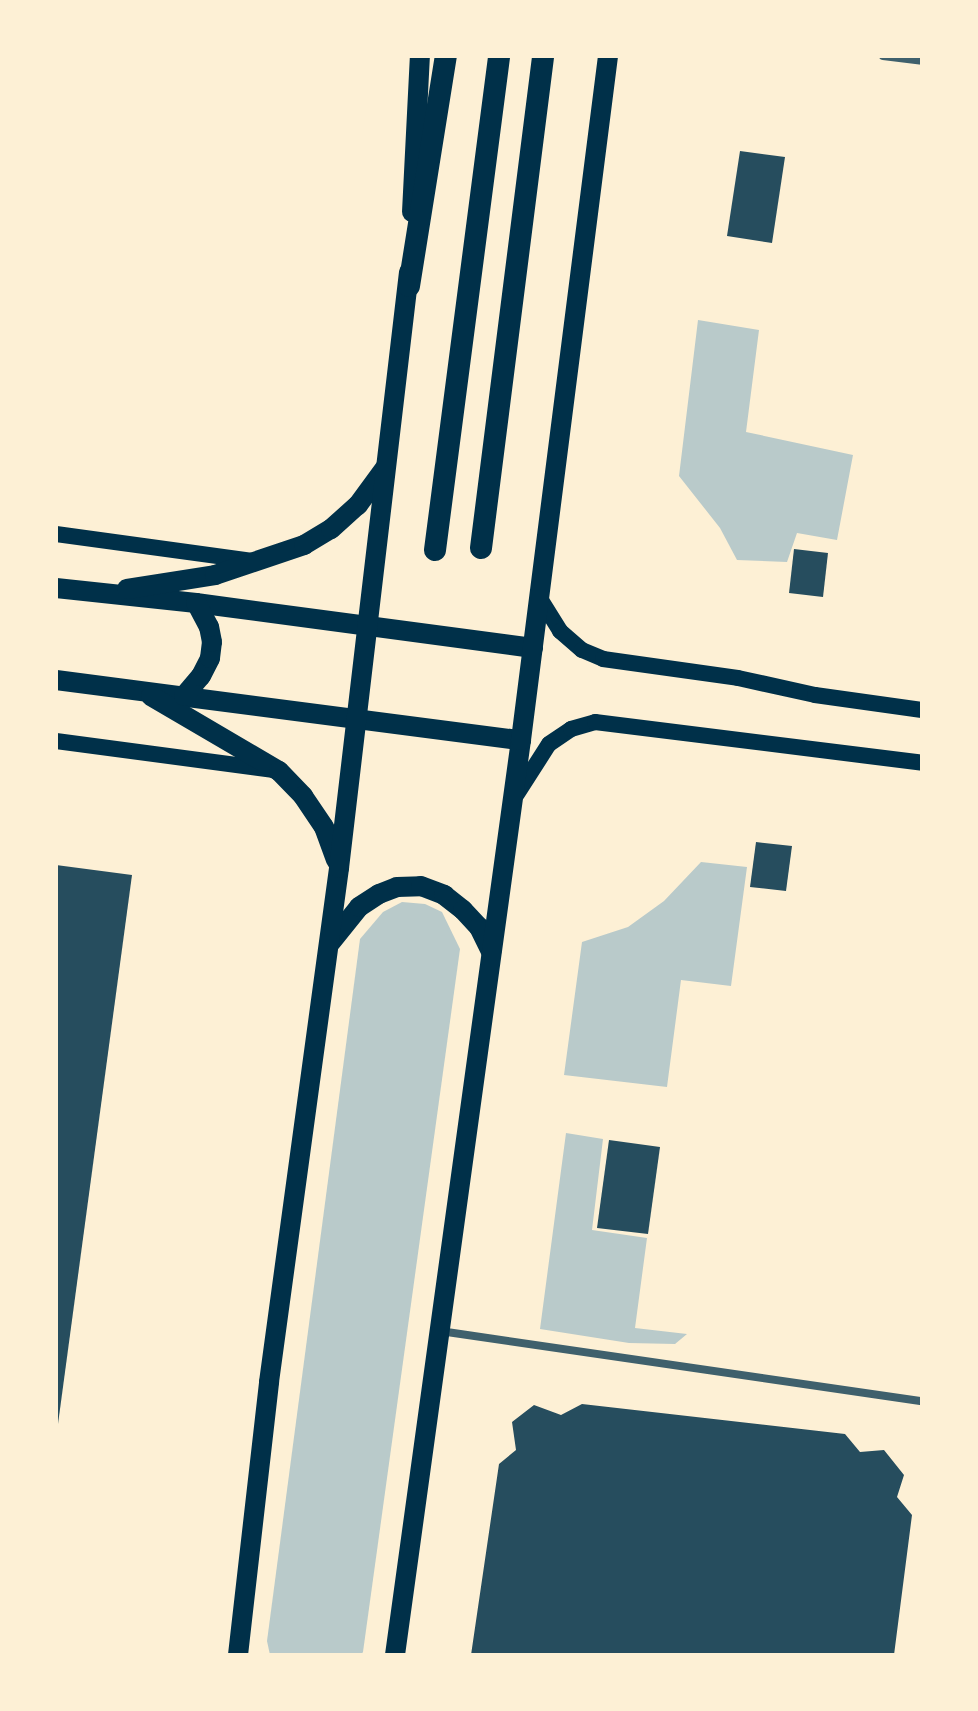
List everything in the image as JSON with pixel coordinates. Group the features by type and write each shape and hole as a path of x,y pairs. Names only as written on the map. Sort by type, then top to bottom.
{"highway":[{"path":"409,286 446,56"},
{"path":"435,550 499,56"},
{"path":"481,548 543,56"}],"main road":[{"path":"242,1649 269,1382 339,868 354,717 409,286 420,56"},
{"path":"395,1655 521,740 608,56"},
{"path":"100,594 215,575 304,545 331,529 358,505 387,465"},
{"path":"56,534 259,562"},
{"path":"56,588 196,603 533,648"},
{"path":"539,597 560,631 582,650 603,659 738,678 815,695 922,710"},
{"path":"184,696 201,676 210,658 212,642 209,627 196,603"},
{"path":"56,680 521,740"},
{"path":"140,691 252,752 279,771 303,796 324,827 339,868"},
{"path":"512,803 549,744 571,729 595,722 922,763"},
{"path":"56,741 279,771"},
{"path":"327,947 359,907 379,894 397,887 421,886 444,895 463,910 479,927 491,952"}],"street":[{"path":"883,56 922,61"},
{"path":"438,1331 922,1401"}],"shaded area":[{"path":"698,320 759,330 746,432 853,455 837,540 797,533 787,562 737,560 720,528 679,476"},
{"path":"701,862 747,867 731,986 681,980 667,1087 564,1075 582,942 628,927 664,901"},
{"path":"402,902 425,904 442,912 460,949 363,1652 361,1655 270,1655 267,1641 360,939 383,912"},
{"path":"566,1133 603,1139 592,1230 647,1238 635,1328 687,1334 675,1344 629,1343 540,1329"}],"building":[{"path":"740,151 785,157 772,243 727,236"},
{"path":"794,549 828,553 823,597 789,593"},
{"path":"756,842 792,846 786,891 750,887"},
{"path":"56,865 132,875 58,1424 56,1424"},
{"path":"609,1140 660,1147 648,1234 597,1228"},
{"path":"582,1404 845,1434 860,1452 884,1450 904,1475 897,1497 912,1515 894,1655 471,1655 499,1464 516,1450 512,1422 534,1405 561,1415"}]}
